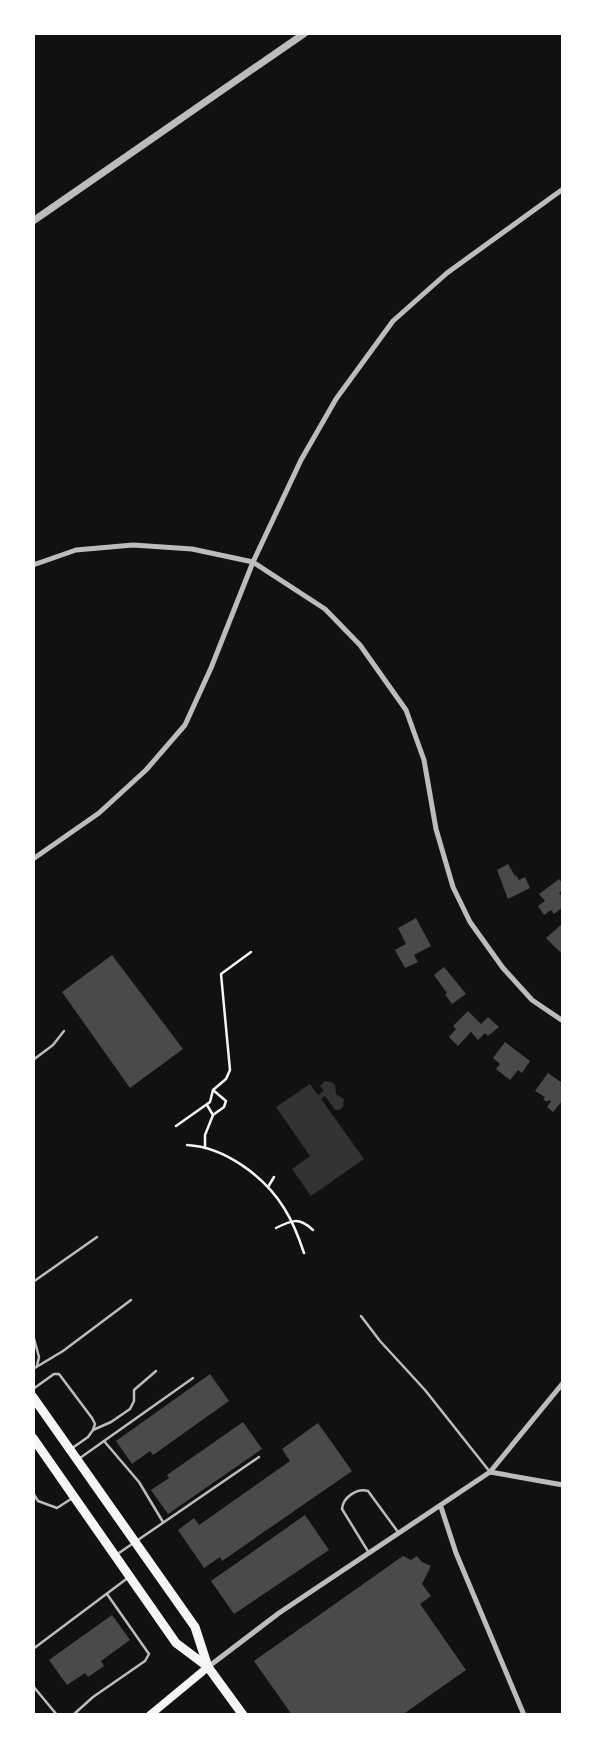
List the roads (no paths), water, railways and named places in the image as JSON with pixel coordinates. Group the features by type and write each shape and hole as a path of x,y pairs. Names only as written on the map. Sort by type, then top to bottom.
{"main road":[{"path":"33,1397 195,1627 208,1667"},
{"path":"33,1438 176,1643 208,1667 243,1715"},
{"path":"150,1715 208,1667"}],"street":[{"path":"33,221 305,33"},
{"path":"33,859 99,813 146,770 184,725 211,668 253,562 300,460 363,359 393,321 447,273 563,189"},
{"path":"33,565 76,550 132,545 191,549 253,562 325,610 360,645 406,710 424,760 436,829 453,887 470,922 503,968 532,1000 563,1021"},
{"path":"208,1667 279,1613 491,1472 563,1382"},
{"path":"491,1472 563,1485"},
{"path":"441,1507 456,1553 524,1715"}],"lane":[{"path":"33,1060 53,1045 64,1031"},
{"path":"33,1282 97,1237"},
{"path":"33,1369 63,1351 131,1300"},
{"path":"361,1316 491,1472"},
{"path":"33,1335 37,1343 37,1366"},
{"path":"93,1430 130,1409 134,1401 134,1390 156,1371"},
{"path":"33,1389 54,1374 59,1374 92,1418 95,1424 93,1430 71,1450"},
{"path":"78,1460 193,1378"},
{"path":"104,1441 139,1482 163,1522"},
{"path":"116,1555 259,1457"},
{"path":"369,1553 342,1509 345,1499 357,1491 368,1491 398,1532"},
{"path":"33,1493 38,1501 57,1508 75,1497"},
{"path":"33,1648 131,1576"},
{"path":"73,1715 93,1697 145,1661 149,1654 107,1594"},
{"path":"33,1686 57,1715"}]}
